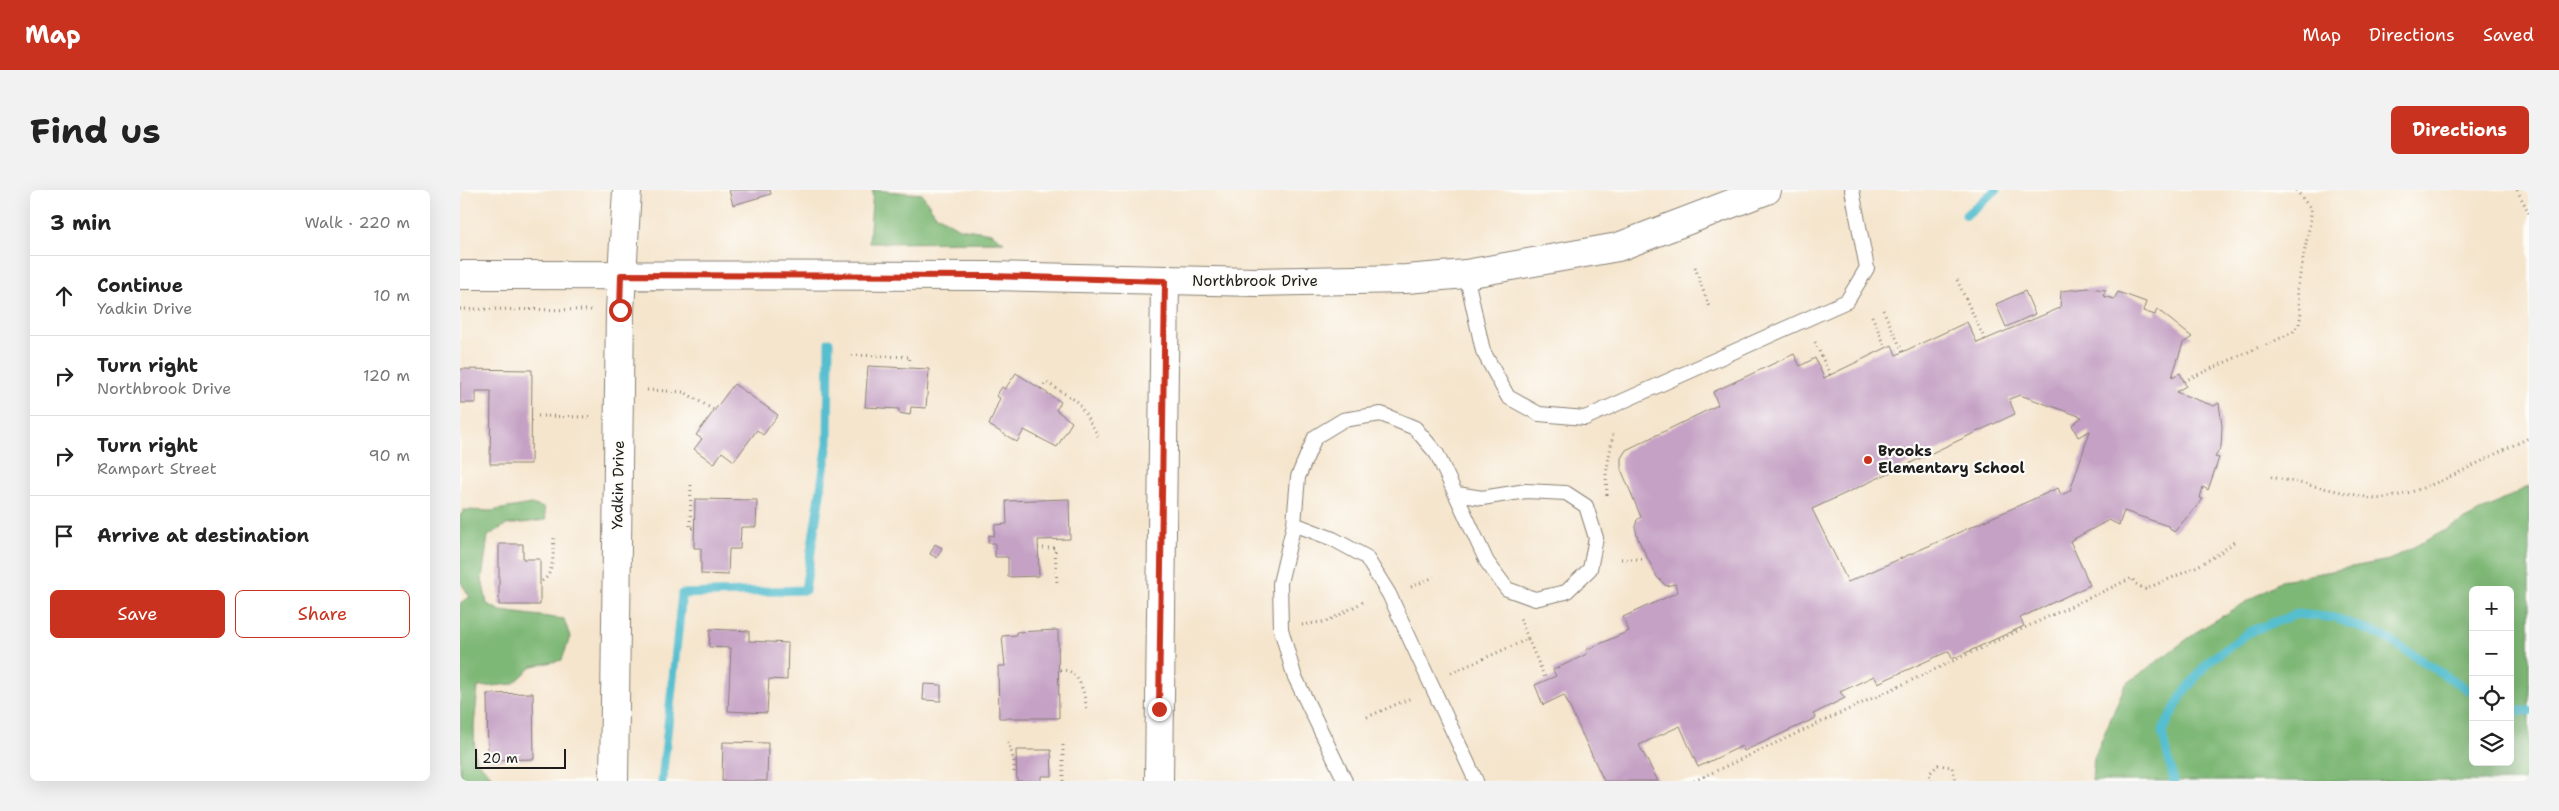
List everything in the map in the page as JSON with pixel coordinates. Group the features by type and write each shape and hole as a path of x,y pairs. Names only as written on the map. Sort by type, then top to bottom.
{"street":[{"name":"Yadkin Drive","path":"614,781 621,275 627,190"},
{"name":"Northbrook Drive","path":"460,275 979,276 1165,281 1396,279 1466,274 1618,247 1767,190"},
{"path":"1158,781 1165,281"}],"lane":[{"path":"1466,274 1483,351 1508,397 1539,414 1584,418 1847,301 1867,268 1852,190"},
{"path":"1345,781 1294,675 1281,629 1280,583 1294,524 1298,476 1315,437 1343,420 1381,414 1415,428 1437,454 1487,562 1507,590 1535,599 1566,592 1590,569 1596,538 1589,514 1586,506 1566,493 1526,492 1482,498 1457,494"},
{"path":"1294,524 1333,539 1366,557 1388,594 1476,781"}],"path":[{"path":"2266,344 2293,332 2299,324 2301,315 2297,290 2311,218 2311,209 2296,190"},
{"path":"2517,190 2529,212"},
{"path":"1695,267 1709,307"},
{"path":"1957,280 1985,340"},
{"path":"460,309 594,310"},
{"path":"1883,310 1903,352"},
{"path":"1872,316 1886,348"},
{"path":"1815,342 1830,375"},
{"path":"2184,381 2259,347"},
{"path":"852,355 910,357 909,364"},
{"path":"1041,390 1046,382 1078,402 1100,439"},
{"path":"538,416 684,392 714,410"},
{"path":"1607,500 1606,474 1613,434"},
{"path":"2271,477 2375,499 2391,498 2431,485 2529,438"},
{"path":"690,485 690,528 694,528"},
{"path":"542,582 546,579 551,569 554,536"},
{"path":"1694,781 2132,578 2136,584 2145,589 2194,568 2225,550 2235,541"},
{"path":"1038,548 1056,548 1057,585"},
{"path":"1616,559 1646,559"},
{"path":"1410,587 1434,576"},
{"path":"1301,625 1328,621 1363,602"},
{"path":"1519,616 1546,680"},
{"path":"1448,674 1528,639"},
{"path":"1060,670 1068,672 1080,680 1084,688 1087,710"},
{"path":"1367,717 1411,698"},
{"path":"1063,781 1064,741"},
{"path":"1008,742 1014,760 1014,773"},
{"path":"1931,781 1929,774 1938,765 1952,766 1956,781"},
{"path":"1704,776 1706,781"}],"green space":[{"path":"873,190 922,194 935,214 959,228 991,233 1004,242 869,243"},
{"path":"2529,486 2529,781 2092,781 2094,758 2125,685 2201,629 2283,580 2389,560"},
{"path":"531,504 544,508 546,520 506,525 488,536 482,579 487,604 501,611 564,619 570,637 562,660 533,666 513,684 478,687 474,726 475,759 495,780 460,781 460,603 470,597 460,581 460,516 464,510 491,511"}],"building":[{"path":"729,190 770,190 771,194 733,205"},
{"path":"2088,288 2106,290 2103,296 2114,299 2118,292 2146,302 2143,311 2155,315 2157,309 2192,337 2183,343 2172,377 2180,373 2186,386 2176,392 2214,406 2219,403 2222,426 2221,447 2215,457 2219,458 2208,490 2203,487 2200,498 2203,499 2174,532 2168,526 2124,511 2119,525 2109,520 2070,541 2090,585 2020,618 2024,626 1952,659 1949,651 1878,683 1874,676 1840,692 1845,698 1813,714 1816,718 1744,751 1742,746 1698,767 1680,726 1639,745 1658,781 1604,781 1564,695 1543,705 1535,685 1556,676 1553,670 1587,654 1586,650 1629,631 1623,617 1678,592 1675,584 1666,586 1657,577 1638,539 1635,527 1637,520 1641,517 1621,469 1621,458 1626,450 1718,405 1713,392 1794,354 1800,366 1815,358 1824,378 1892,345 1896,355 1967,322 1977,343 2060,308 2061,291","holes":["2020,395 2082,417 2072,425 2078,437 2090,431 2070,491 2061,495 2058,488 1848,582 1812,509 2015,414 2009,399"]},
{"path":"2025,291 2035,314 2006,327 1996,304"},
{"path":"868,366 929,369 926,408 911,407 910,415 899,413 899,409 865,407"},
{"path":"460,369 532,370 531,464 490,464 491,391 476,391 476,403 460,403"},
{"path":"1016,373 1061,402 1056,410 1072,422 1057,447 1024,430 1017,442 989,425 1000,398 996,396 1002,387 1005,389"},
{"path":"734,384 778,415 763,435 757,430 734,461 722,452 714,464 694,449 702,439 696,435"},
{"path":"695,499 757,500 756,527 741,527 740,549 729,549 728,575 701,574 701,548 694,548"},
{"path":"1069,499 1070,539 1038,540 1039,576 1008,577 1008,557 995,557 995,543 988,543 989,535 994,536 995,525 1007,524 1006,501"},
{"path":"499,544 523,544 523,559 540,559 540,605 499,605"},
{"path":"935,544 942,548 937,558 930,554"},
{"path":"710,629 749,631 749,641 788,643 787,680 769,679 767,713 728,711 731,648 709,647"},
{"path":"1058,630 1059,718 999,718 998,666 1005,666 1002,636 1016,635 1016,632"},
{"path":"924,684 941,685 941,701 923,700"},
{"path":"533,693 534,759 488,760 487,694"},
{"path":"723,742 768,743 767,781 722,781"},
{"path":"1016,750 1051,750 1052,776 1041,776 1041,781 1017,781"}],"waterway":[{"path":"1966,215 1996,190"},
{"path":"662,781 682,594 805,590 828,443 829,342"},
{"path":"2174,781 2162,732 2182,695 2209,661 2251,631 2297,614 2335,618 2383,636 2469,690"},
{"path":"2514,711 2529,711"}],"place":[{"name":"Brooks Elementary School","path":"1868,460"}],"route":[{"path":"620,310 621,275 989,276 1165,281 1159,709"}]}
